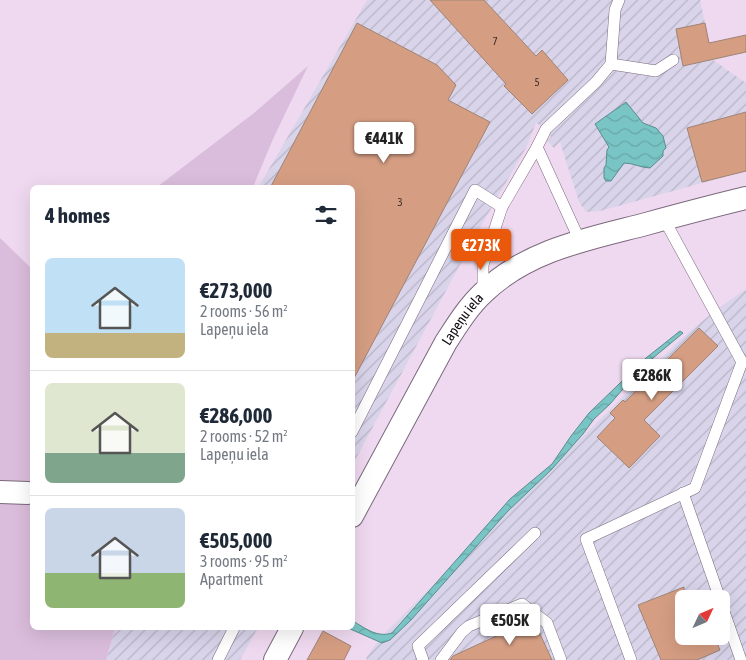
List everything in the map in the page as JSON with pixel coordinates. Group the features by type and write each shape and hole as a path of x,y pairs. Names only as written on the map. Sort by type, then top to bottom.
{"street":[{"name":"Lapeņu iela","path":"355,510 446,342 460,320 483,294 509,272 543,253 580,241 746,198"},
{"path":"0,492 28,493"},
{"path":"275,660 291,630"}],"lane":[{"path":"483,294 483,265 502,207 538,147 546,129 596,82 611,64 615,10 618,0"},
{"path":"611,64 656,71 673,60"},
{"path":"538,147 580,241"},
{"path":"355,426 474,190 502,207"},
{"path":"631,660 586,539 695,488 742,362 664,219"},
{"path":"683,493 717,590"},
{"path":"423,660 418,646 535,533"},
{"path":"441,660 462,632 469,626 522,604 547,624 561,660"},
{"path":"730,629 741,660"},
{"path":"218,660 233,630"}],"shaded area":[{"path":"367,0 700,0 713,60 746,83 746,171 600,211 586,212 579,202 560,142 554,148 547,141 551,137 546,129 536,123 527,146 477,233 355,460 355,185 260,185"},
{"path":"308,66 273,139 254,185 160,185 254,113"},
{"path":"0,238 30,267 30,630 114,630 106,660 0,660"},
{"path":"746,289 746,660 367,660 366,658 381,637 679,341 713,312"},
{"path":"114,630 257,630 240,660 106,660"}],"water":[{"path":"626,102 643,123 656,128 663,136 666,148 663,151 663,156 650,168 624,163 611,181 606,181 604,178 604,168 609,147 595,124"},
{"path":"680,331 683,333 641,368 610,404 594,419 552,469 507,512 411,620 390,640 382,643 353,630 355,630 355,622 376,633 392,633 510,499 552,464 589,413 646,358"}],"building":[{"path":"430,0 484,0 536,56 542,50 568,80 532,114 504,86 506,84"},
{"path":"357,23 437,65 456,85 448,100 490,122 355,376 355,185 272,185"},
{"path":"705,23 709,43 746,35 746,52 683,66 676,29"},
{"path":"746,112 746,171 702,182 687,128"},
{"path":"699,328 718,346 644,420 660,436 629,468 597,437 615,418 610,413 623,400 625,402"},
{"path":"675,591 675,645 718,645 720,650 697,660 661,660 638,605"},
{"path":"531,620 535,623 552,660 450,660 453,656"},
{"path":"323,631 351,646 344,660 307,660"}]}
